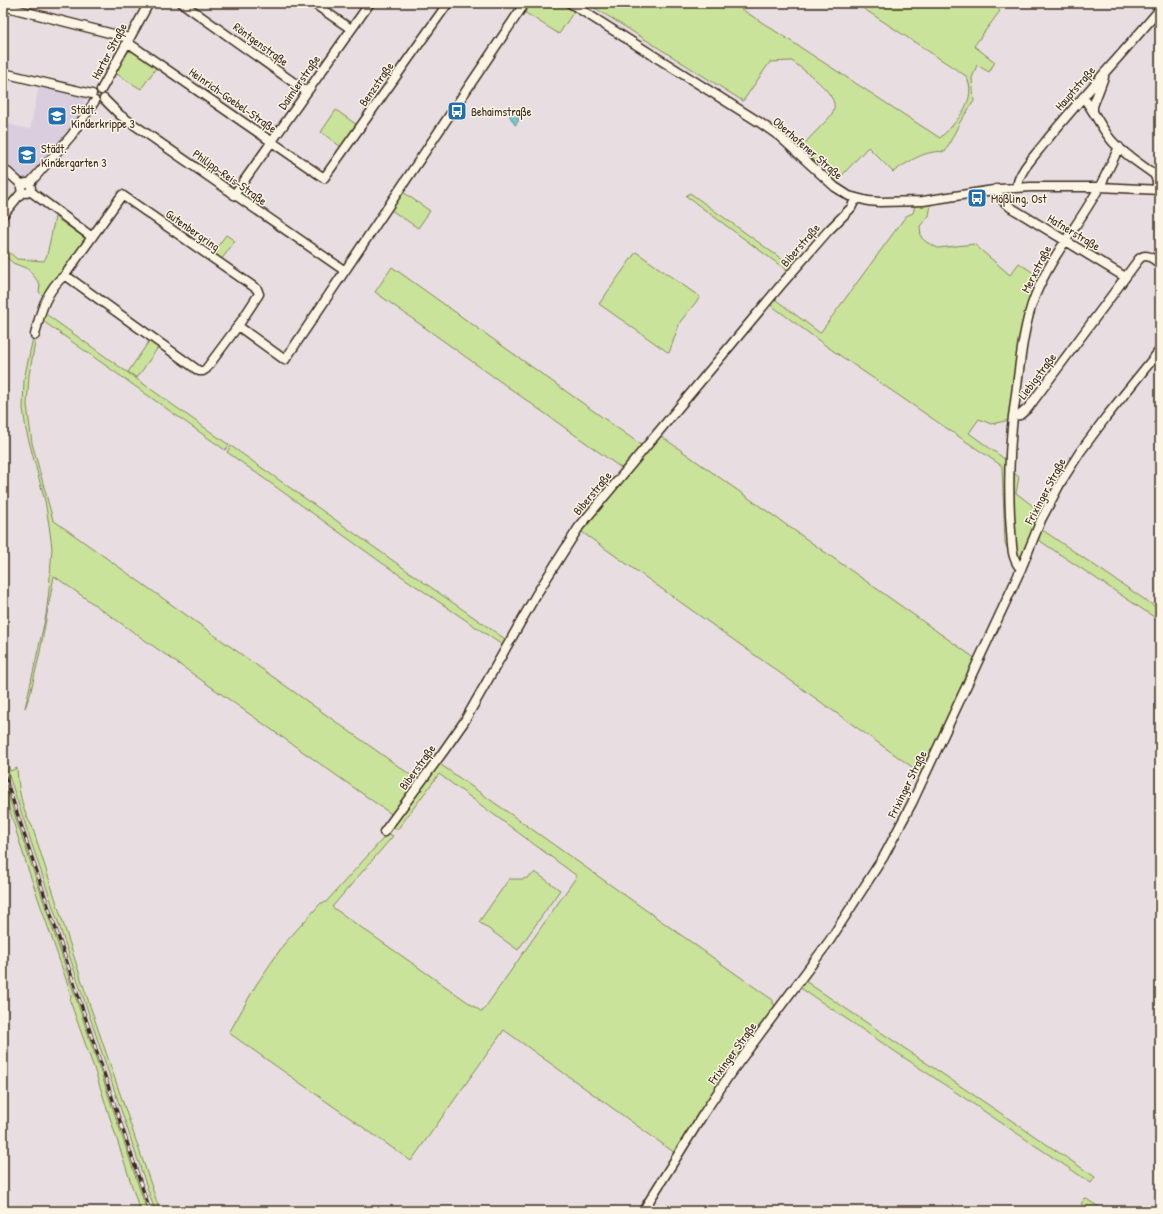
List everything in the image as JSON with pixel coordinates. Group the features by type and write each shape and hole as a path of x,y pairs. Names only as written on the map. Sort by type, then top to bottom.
{"street":[{"name":"Harter Straße","path":"102,90 94,90 93,98 100,102 104,99 102,90 149,3"},
{"name":"Röntgenstraße","path":"182,3 307,92"},
{"path":"313,3 351,29"},
{"name":"Daimlerstraße","path":"234,195 370,3"},
{"name":"Benzstraße","path":"324,178 448,3"},
{"path":"238,326 285,360 525,3"},
{"name":"Oberhofener Straße","path":"570,3 759,122 779,136 835,187 856,198 880,202 908,202 1017,187 1100,186 1158,190 1157,180 1154,174 1112,141 1083,97"},
{"path":"3,6 14,6 128,40"},
{"name":"Hauptstraße","path":"1017,187 1017,183 1024,170 1083,97 1160,9"},
{"name":"Heinrich-Goebel-Straße","path":"128,40 324,178"},
{"path":"1093,110 1105,71"},
{"path":"3,73 93,98 70,136 3,214"},
{"name":"Philipp-Reis-Straße","path":"104,99 120,114 344,271"},
{"name":"Merxstraße","path":"1013,416 1024,336 1029,315 1041,282 1056,255 1100,186 1119,147"},
{"path":"3,168 26,188 92,237"},
{"name":"Hafnerstraße","path":"996,189 1001,199 1007,204 1125,277"},
{"name":"Gutenbergring","path":"35,335 42,306 49,293 65,275 122,195 257,289 259,294 206,370 199,371 65,275"},
{"name":"Biberstraße","path":"384,832 464,722 558,558 580,527 781,285 828,231 851,208 856,198"},
{"name":"Liebigstraße","path":"1013,416 1020,415 1028,408 1142,256 1147,256 1160,264"},
{"name":"Frixinger Straße","path":"643,1211 730,1074 830,940 884,856 912,803 1042,520 1070,468 1106,417 1160,350"},
{"path":"1013,416 1009,467 1009,497 1013,555 1017,566 1020,569"}],"shaded area":[{"path":"39,86 81,96 85,98 85,106 84,111 73,129 28,180 24,181 3,164 3,123 30,129"}],"green space":[{"path":"530,3 561,3 574,11 559,34 524,12"},
{"path":"587,3 732,3 940,138 959,118 968,102 970,93 966,76 855,3 992,3 1000,11 974,46 995,62 989,72 977,65 972,78 974,101 960,122 945,152 931,152 924,154 911,160 893,172 868,147 835,183 801,150 807,141 833,112 834,103 831,96 819,82 792,61 770,62 743,101"},
{"path":"135,51 156,68 141,89 115,73 127,52"},
{"path":"336,110 357,125 341,147 321,132"},
{"path":"403,192 430,211 418,228 391,210"},
{"path":"690,193 794,268 789,272 686,196"},
{"path":"931,204 929,216 920,226 921,237 926,242 938,248 974,244 1010,275 1019,263 1041,278 1034,292 1010,420 991,424 979,419 969,433 1006,460 1010,555 1005,543 1002,466 829,348 768,303 772,297 820,333 906,216 913,213 915,206"},
{"path":"55,217 86,239 43,296 39,292 40,284 28,269 13,263 3,254 3,247 17,259 44,261 47,255"},
{"path":"226,235 235,241 221,260 212,254"},
{"path":"636,252 700,297 680,322 669,353 599,304"},
{"path":"392,267 644,447 624,470 375,292"},
{"path":"43,312 229,445 225,450 40,319"},
{"path":"33,338 36,338 29,375 27,405 32,443 53,520 419,781 394,816 54,576 40,652 30,695 25,708 46,615 52,548 45,501 26,430 23,408 24,379"},
{"path":"150,340 159,346 137,378 128,372"},
{"path":"658,434 976,659 922,774 579,530"},
{"path":"231,446 508,641 505,647 385,565 227,452"},
{"path":"1010,470 1019,477 1016,493 1041,512 1022,557 1017,555"},
{"path":"1041,529 1160,610 1160,621 1037,539"},
{"path":"3,749 10,771 17,768 23,806 32,826 85,991 160,1211 155,1211 3,758"},
{"path":"437,762 773,1000 773,1004 777,1006 704,1105 675,1153 504,1030 411,1161 229,1033 256,985 284,944 321,903 326,902 388,833 393,836 332,907 482,1012 577,876 439,774 397,830 393,827 394,823"},
{"path":"3,780 147,1211 140,1211 94,1068 70,1001 71,997 68,985 27,866 3,789"},
{"path":"535,872 560,890 518,950 479,922 509,879 526,878"},
{"path":"805,981 1095,1177 1091,1183 799,987"},
{"path":"1085,1198 1105,1211 1092,1211 1081,1204"}],"water":[{"path":"512,112 516,114 518,118 518,122 515,125 509,115"}],"railway":[{"path":"3,771 150,1211"}],"place":[{"name":"Behaimstraße","path":"457,111"},
{"name":"Städt. Kinderkrippe 3","path":"57,116"},
{"name":"Städt. Kindergarten 3","path":"27,155"},
{"name":"Mößling, Ost","path":"977,198"}]}
